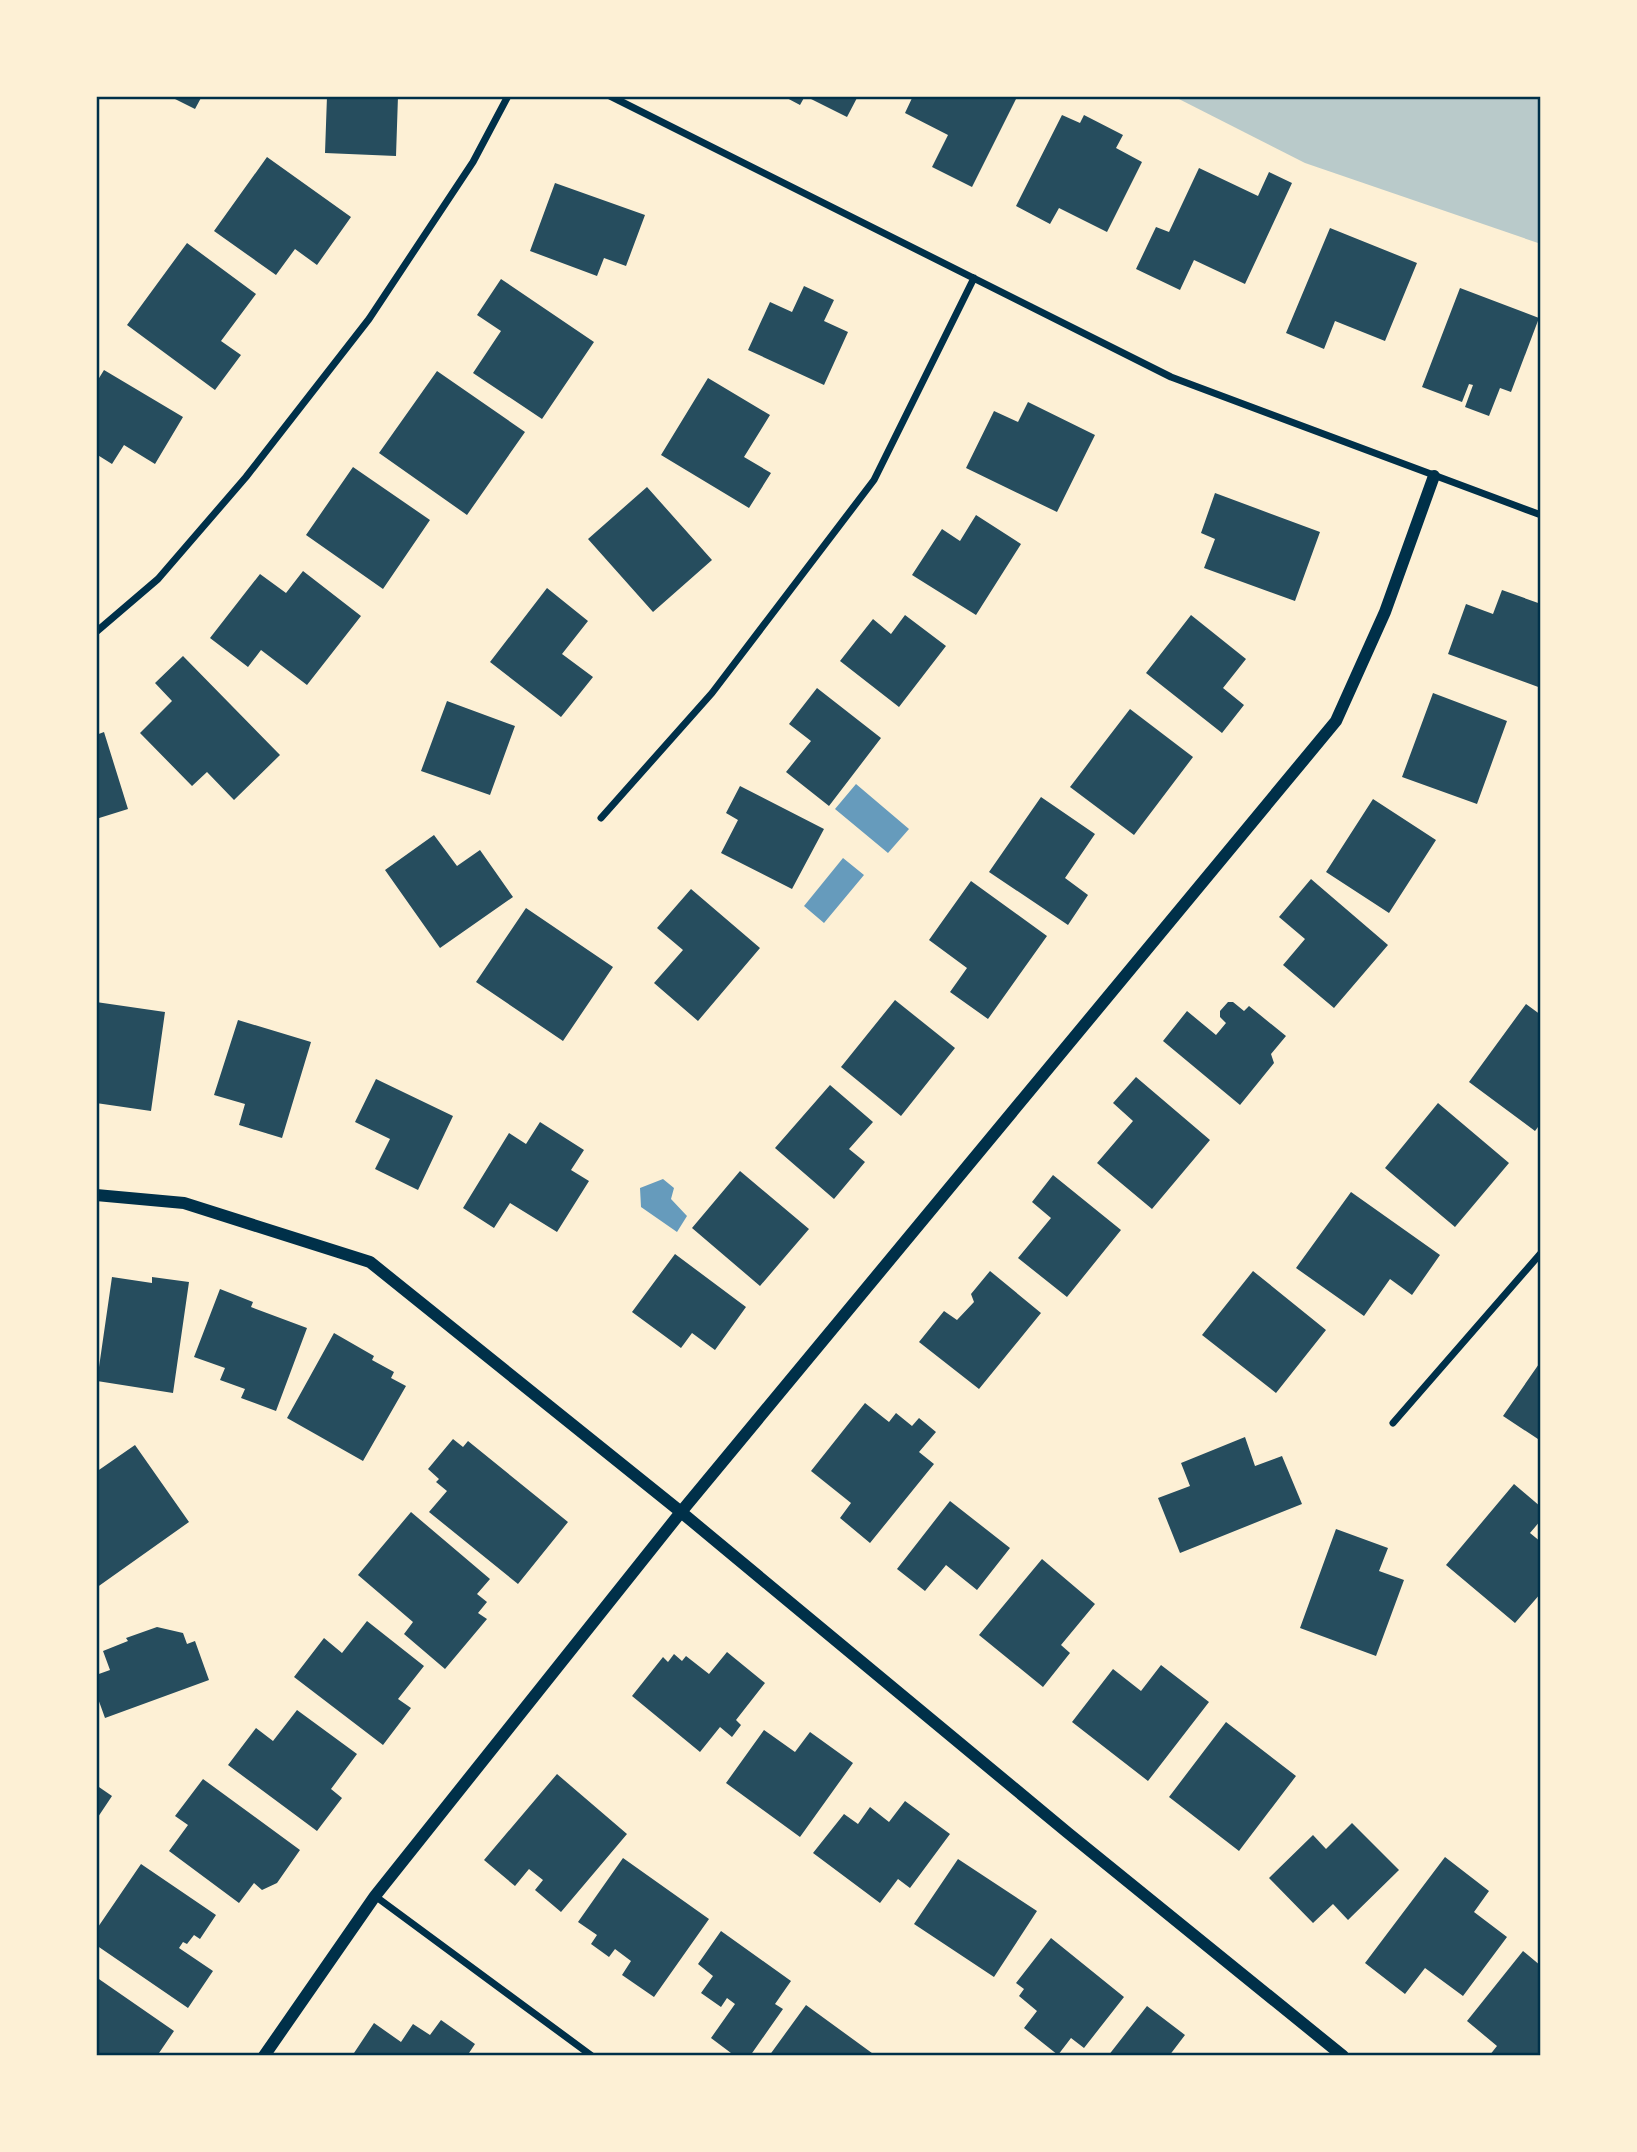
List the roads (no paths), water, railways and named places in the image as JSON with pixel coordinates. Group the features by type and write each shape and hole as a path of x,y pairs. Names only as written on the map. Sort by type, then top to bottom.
{"street":[{"path":"96,632 167,569 246,477 369,319 472,162 508,96"},
{"path":"610,96 1171,377 1541,515"},
{"path":"601,818 712,693 874,480 974,278"},
{"path":"264,2056 374,1896 681,1511 1336,721 1385,612 1434,476"},
{"path":"96,1195 184,1203 370,1262 681,1511 1068,1833 1343,2056"},
{"path":"1393,1423 1541,1253"},
{"path":"374,1896 592,2056"}],"water":[{"path":"856,784 909,829 888,853 835,809"},
{"path":"843,858 864,875 824,923 804,906"},
{"path":"663,1179 674,1188 671,1199 687,1216 677,1232 641,1207 640,1188"}]}
